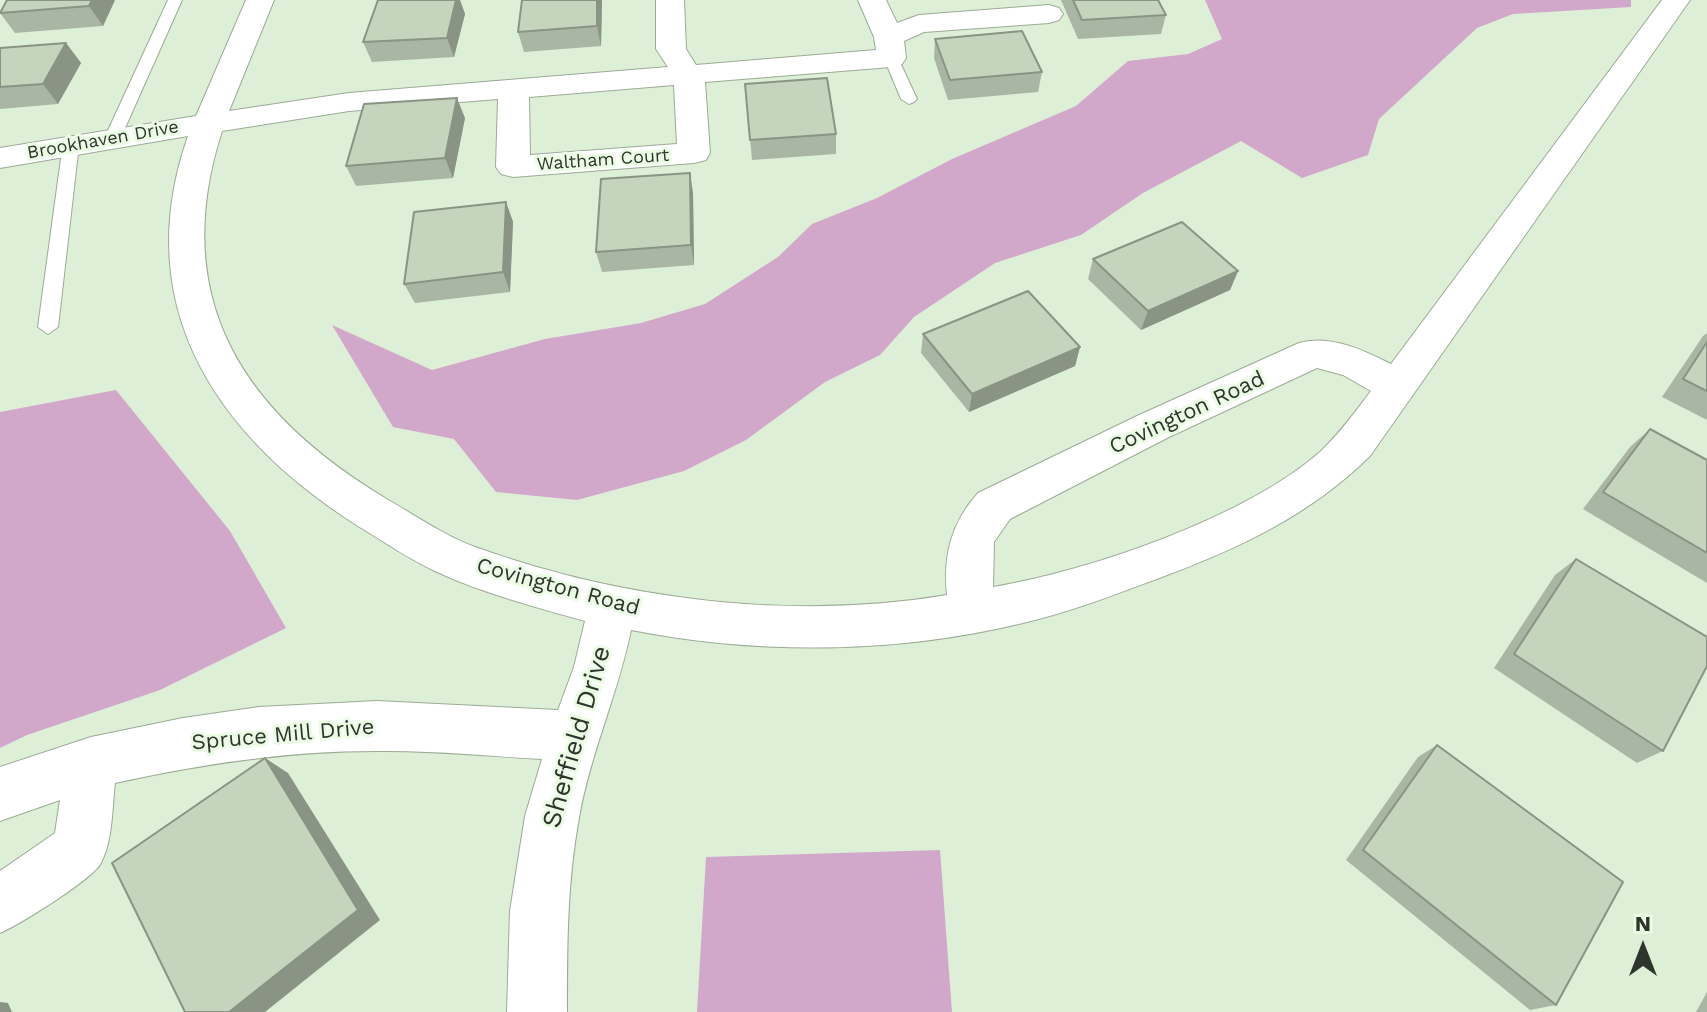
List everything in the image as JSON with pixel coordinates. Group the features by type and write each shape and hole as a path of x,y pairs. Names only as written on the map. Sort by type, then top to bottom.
{"street":[{"name":"Covington Road","path":"260,0 224,90 207,122 186,204 185,249 191,294 202,331 231,388 264,430 307,471 348,500 458,560 522,583 612,606 700,620 782,625 860,625 1009,606 1093,583 1240,528 1285,504 1335,466 1355,444 1676,0"},
{"name":"Waltham Court","path":"514,89 513,167 694,153 689,76 671,49 670,0"},
{"path":"872,0 890,47"},
{"path":"207,122 349,102 689,76 890,47 919,24 1049,14"},
{"name":"Brookhaven Drive","path":"0,158 207,122"},
{"name":"Covington Road","path":"972,612 967,570 970,550 978,521 994,506 1152,427 1313,353 1334,355 1366,367 1398,388"},
{"name":"Sheffield Drive","path":"537,1012 538,911 552,816 574,736 599,667 612,606"},
{"name":"Spruce Mill Drive","path":"0,794 91,763 183,743 259,732 377,726 574,736"},
{"path":"0,905 80,848 91,763"}],"lane":[{"path":"113,137 175,0"},
{"path":"890,47 909,99"},
{"path":"48,327 71,144"}],"shaded area":[{"path":"1205,0 1631,0 1631,7 1513,14 1477,28 1379,119 1368,155 1302,178 1241,141 1143,193 1081,235 995,263 914,317 880,355 825,382 746,440 684,471 577,500 496,492 454,439 393,427 332,325 432,370 545,339 641,323 705,304 778,257 812,224 877,198 952,159 1076,106 1128,61 1188,54 1222,39"},
{"path":"116,390 230,531 286,628 160,690 27,735 0,748 0,412"},
{"path":"940,850 952,1012 697,1012 706,857"}],"building":[{"path":"7,0 92,0 89,6 0,13"},
{"path":"378,0 456,0 447,38 363,42"},
{"path":"522,0 597,0 597,26 518,32"},
{"path":"1073,0 1158,0 1166,15 1082,20"},
{"path":"1022,31 1042,72 950,80 935,39"},
{"path":"66,43 43,84 0,87 0,48"},
{"path":"827,78 836,134 750,140 745,84"},
{"path":"457,98 445,158 346,166 364,104"},
{"path":"690,173 691,245 596,252 601,179"},
{"path":"506,202 503,272 404,284 414,212"},
{"path":"1182,222 1238,271 1148,311 1093,259"},
{"path":"1028,291 1080,347 972,394 923,334"},
{"path":"1707,342 1707,391 1683,379"},
{"path":"1650,429 1707,460 1707,553 1603,492"},
{"path":"1576,559 1707,637 1707,666 1663,751 1514,654"},
{"path":"1437,745 1623,882 1556,1005 1363,850"},
{"path":"265,758 358,910 229,1012 185,1012 112,863"}]}
